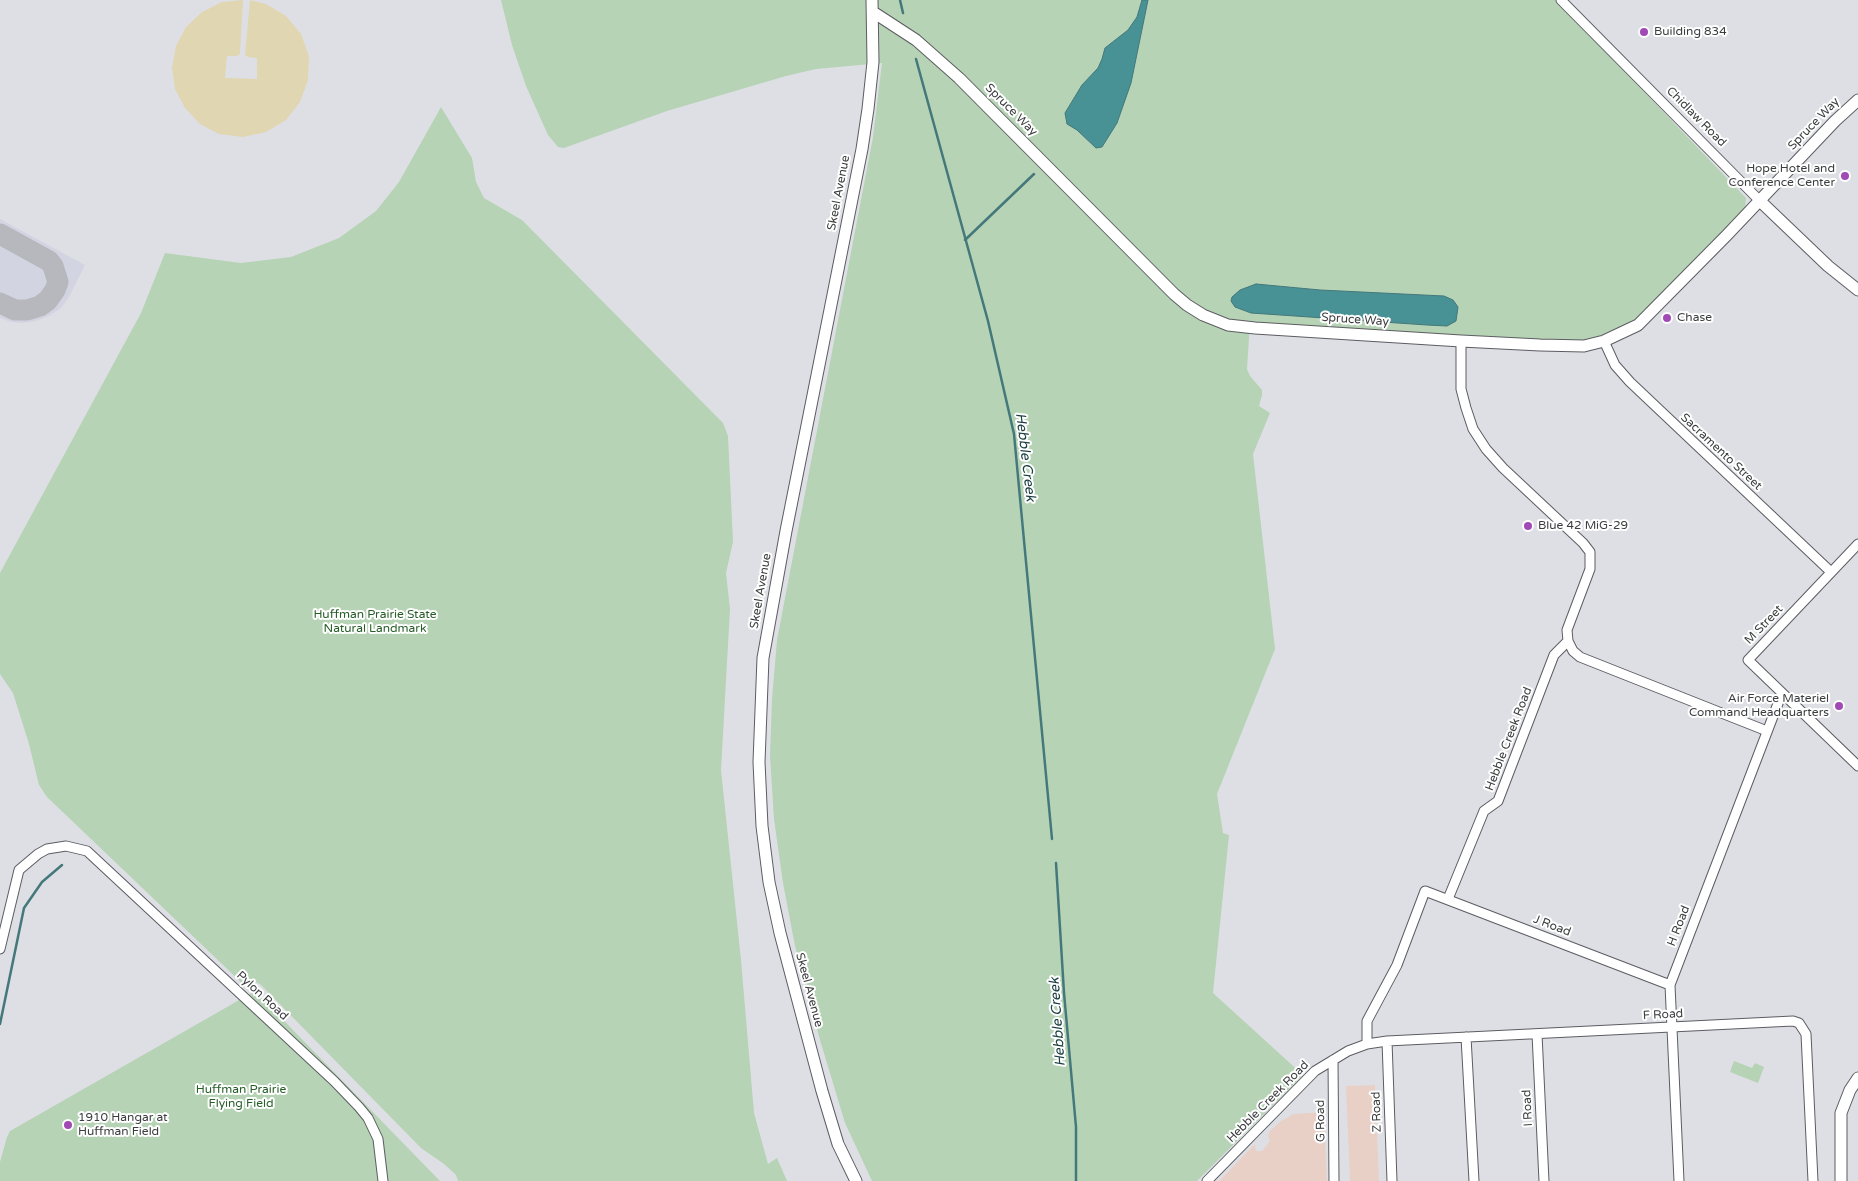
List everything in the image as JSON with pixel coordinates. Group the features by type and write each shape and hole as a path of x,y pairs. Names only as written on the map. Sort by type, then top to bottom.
{"street":[{"name":"Skeel Avenue","path":"856,1181 838,1144 780,933 769,882 762,826 759,762 763,658 862,149 873,62 872,0"},
{"name":"Chidlaw Road","path":"1561,0 1760,201 1828,266 1858,290"},
{"name":"Spruce Way","path":"873,12 916,40 938,58 1174,294 1203,315 1228,325 1460,342 1584,346 1604,341 1638,325 1760,201 1835,121 1858,100"},
{"name":"Sacramento Street","path":"1604,341 1615,365 1630,382 1831,572"},
{"path":"1460,342 1461,389 1473,429 1486,449 1503,468 1583,543 1590,552 1590,569 1568,630 1568,641 1573,651 1580,657 1767,731"},
{"path":"1831,572 1858,544"},
{"name":"M Street","path":"1782,693 1748,660 1831,572"},
{"name":"Hebble Creek Road","path":"1448,900 1484,811 1498,801 1554,655 1568,641"},
{"path":"1782,693 1858,766"},
{"name":"H Road","path":"1679,1181 1670,985 1782,693"},
{"name":"Pylon Road","path":"0,949 19,870 30,859 47,849 66,846 87,851 334,1081 359,1107 368,1118 378,1139 383,1181"},
{"name":"J Road","path":"1367,1044 1368,1021 1397,965 1426,891 1670,985"},
{"name":"F Road","path":"1367,1044 1387,1041 1793,1021 1799,1023 1804,1028 1806,1034 1813,1181"},
{"name":"I Road","path":"1537,1034 1544,1181"},
{"path":"1466,1038 1474,1181"},
{"name":"Z Road","path":"1387,1041 1392,1181"},
{"name":"Hebble Creek Road","path":"1207,1181 1315,1071 1367,1044"},
{"name":"G Road","path":"1333,1060 1334,1181"},
{"path":"1841,1181 1841,1113 1850,1090 1858,1078"}],"shaded area":[{"path":"0,219 85,265 69,297 61,308 49,316 23,323 11,322 0,318"},
{"path":"1375,1085 1379,1181 1350,1181 1346,1086"},
{"path":"1324,1112 1327,1181 1219,1181 1255,1144 1256,1151 1262,1151 1270,1141 1268,1137 1269,1132 1281,1121 1294,1114"}],"green space":[{"path":"501,0 1556,0 1746,198 1745,209 1642,316 1616,332 1589,340 1572,342 1552,341 1250,323 1247,369 1250,376 1262,390 1259,406 1270,413 1253,454 1275,649 1217,794 1223,833 1229,835 1213,993 1303,1075 1197,1181 872,1181 845,1123 820,1040 795,946 783,883 774,819 770,756 772,699 777,640 873,137 882,63 816,69 786,76 667,111 564,148 558,147 548,135 526,86 512,45"},
{"name":"Huffman Prairie State Natural Landmark","path":"441,107 472,158 476,182 484,198 522,220 723,423 728,436 733,542 726,573 730,609 721,770 741,960 754,1113 768,1164 777,1158 787,1181 458,1181 456,1175 421,1148 260,984 253,981 244,985 47,797 39,785 29,744 13,693 0,674 0,573 141,313 165,253 241,263 291,257 339,238 376,211 399,182"},
{"name":"Huffman Prairie Flying Field","path":"255,991 440,1181 0,1181 0,1162 10,1131"},
{"path":"1734,1061 1752,1068 1755,1063 1764,1067 1758,1083 1730,1072"}],"sand":[{"path":"243,0 240,54 237,56 227,56 225,78 257,79 257,58 245,55 250,0 266,4 286,16 301,34 309,56 308,80 300,102 286,120 266,132 243,137 219,134 200,124 185,108 175,89 172,67 176,46 186,27 202,12 222,2"}],"water":[{"path":"1142,0 1148,0 1131,83 1117,123 1102,147 1096,148 1077,130 1067,124 1065,113 1082,85 1098,68 1105,48 1128,30 1137,17"},
{"path":"1256,284 1320,290 1444,296 1453,300 1458,307 1456,321 1447,326 1427,325 1251,313 1235,307 1231,301 1232,297 1240,290"}],"waterway":[{"name":"Hebble Creek","path":"900,0 903,13"},
{"name":"Hebble Creek","path":"916,59 988,321 1014,434 1052,839"},
{"path":"965,240 1034,174"},
{"name":"Hebble Creek","path":"1056,863 1064,993 1076,1127 1076,1181"},
{"path":"0,1024 24,908 42,882 62,865"}],"taxiway":[{"path":"0,234 49,261 53,266 58,282 48,300 40,306 27,310 15,310 0,303"}],"place":[{"name":"Building 834","path":"1644,32"},
{"name":"Hope Hotel and Conference Center","path":"1845,176"},
{"name":"Chase","path":"1667,318"},
{"name":"Blue 42 MiG-29","path":"1528,526"},
{"name":"Air Force Materiel Command Headquarters","path":"1839,706"},
{"name":"1910 Hangar at Huffman Field","path":"68,1125"}]}
